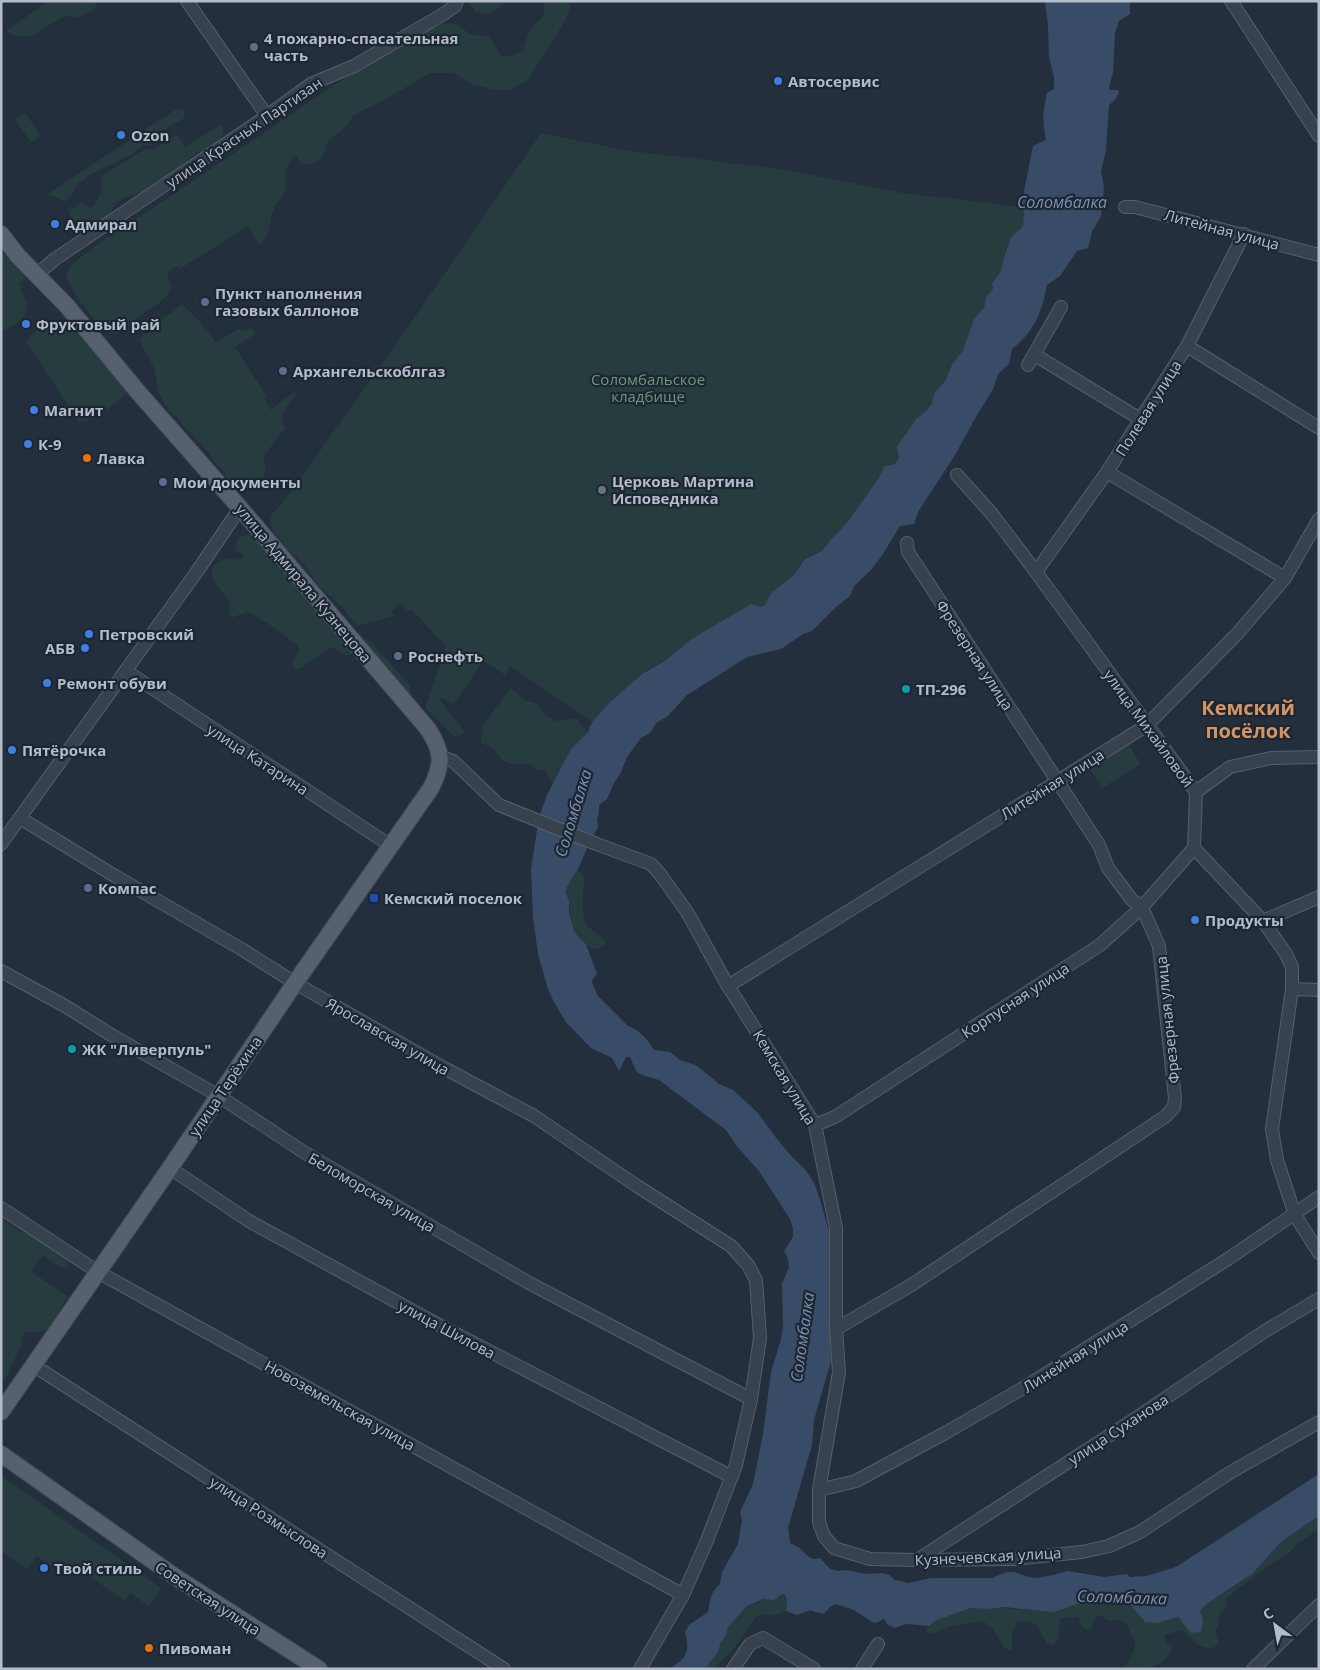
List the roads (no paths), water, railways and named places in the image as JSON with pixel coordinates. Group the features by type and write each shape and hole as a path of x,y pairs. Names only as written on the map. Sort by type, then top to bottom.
{"main road":[{"name":"улица Адмирала Кузнецова","path":"1,234 18,256 67,306 138,392 240,508 428,729 438,747 440,756"},
{"name":"улица Терёхина","path":"1,1412 170,1168 294,983 432,788 438,774 440,756"},
{"name":"Советская улица","path":"1,1454 176,1578 319,1669"}],"street":[{"path":"187,1 267,116"},
{"name":"улица Красных Партизан","path":"37,274 63,254 267,116 311,84 362,61 442,16 457,1"},
{"path":"1231,1 1319,136"},
{"name":"Литейная улица","path":"1125,207 1135,206 1319,255"},
{"name":"Полевая улица","path":"1036,572 1107,472 1187,346 1244,234"},
{"path":"1061,307 1032,360 1140,419"},
{"path":"1187,346 1319,428"},
{"path":"1107,472 1284,578"},
{"name":"улица Михайловой","path":"957,475 992,514 1036,572 1196,792 1194,848"},
{"path":"1,844 198,570 240,508"},
{"name":"Литейная улица","path":"728,986 1058,782 1146,725 1236,634 1284,578 1319,520"},
{"name":"Фрезерная улица","path":"836,1329 952,1259 1166,1116 1174,1107 1175,1098 1159,946 1142,907 1132,900 1108,868 1100,845 908,552 907,543"},
{"name":"улица Катарина","path":"126,671 391,846"},
{"name":"Кемская улица","path":"440,756 453,761 498,806 599,846 651,864 687,912 728,986 815,1125 836,1228 836,1329 839,1372 819,1490 819,1522"},
{"path":"1196,792 1230,767 1271,758 1319,757"},
{"name":"Ярославская улица","path":"20,818 115,876 243,950 294,983 444,1068 534,1116 637,1186 731,1246 748,1265 756,1280 760,1338 751,1399"},
{"path":"1194,848 1263,921 1286,954 1292,968 1292,989 1272,1129 1277,1160 1295,1215 1319,1253"},
{"name":"Корпусная улица","path":"815,1125 835,1117 1100,945 1142,907 1194,848"},
{"path":"1263,921 1319,897"},
{"name":"Беломорская улица","path":"1,971 65,1006 218,1096 305,1153 529,1283 751,1399"},
{"path":"1292,989 1319,990"},
{"name":"улица Шилова","path":"170,1168 249,1221 435,1323 732,1477"},
{"name":"Линейная улица","path":"819,1490 856,1480 1025,1388 1228,1259 1319,1197"},
{"name":"Новоземельская улица","path":"1,1208 98,1272 683,1595"},
{"name":"улица Суханова","path":"917,1560 1265,1332 1319,1299"},
{"name":"улица Розмыслова","path":"33,1365 504,1669"},
{"path":"640,1669 683,1595 732,1477 751,1399"},
{"name":"Кузнечевская улица","path":"819,1522 824,1536 834,1548 870,1558 917,1560 1014,1558 1082,1552 1109,1546 1140,1532 1232,1472 1319,1422"},
{"path":"1254,1669 1319,1606"},
{"path":"733,1669 750,1644 763,1638 814,1669"},
{"path":"862,1669 878,1644"}],"water":[{"name":"Соломбалка","path":"1045,1 1130,1 1130,14 1119,21 1115,33 1113,72 1109,88 1119,92 1115,100 1109,105 1106,150 1101,171 1104,187 1101,216 1092,232 1088,248 1077,251 1060,276 1047,285 1043,304 1036,321 1026,336 1012,349 1009,364 998,374 994,387 955,455 918,512 914,524 900,526 871,570 854,586 850,596 812,631 803,634 781,649 747,657 687,695 668,716 656,723 650,733 641,738 627,757 607,799 599,805 598,827 565,891 569,901 569,913 574,931 586,944 597,974 593,978 592,983 598,996 628,1026 643,1035 654,1050 670,1052 680,1060 696,1065 719,1084 733,1090 757,1112 793,1158 805,1169 814,1183 820,1199 831,1240 834,1319 830,1345 831,1361 814,1420 812,1445 788,1528 790,1543 801,1549 810,1558 820,1558 830,1569 867,1574 882,1573 889,1575 895,1580 909,1583 931,1578 992,1578 1007,1572 1037,1578 1068,1571 1104,1577 1127,1574 1130,1577 1147,1576 1176,1567 1319,1474 1319,1516 1282,1541 1253,1573 1200,1610 1203,1621 1201,1632 1191,1633 1178,1617 1157,1623 1145,1622 1132,1606 1127,1604 1094,1602 1077,1604 1054,1612 1004,1607 971,1608 934,1621 929,1626 906,1624 895,1628 888,1625 884,1619 876,1623 872,1622 854,1610 836,1604 831,1606 824,1614 811,1610 797,1615 786,1611 787,1600 785,1594 782,1594 774,1600 763,1599 747,1606 728,1627 726,1635 720,1644 719,1651 705,1669 669,1669 684,1658 687,1650 685,1632 689,1625 708,1612 713,1593 720,1584 722,1572 738,1544 742,1520 740,1512 753,1484 763,1434 771,1372 781,1339 783,1327 782,1284 789,1267 784,1251 793,1237 793,1228 790,1219 759,1171 736,1145 726,1130 659,1080 642,1075 636,1071 630,1057 626,1057 619,1071 612,1058 591,1048 565,1021 548,989 538,954 533,917 531,869 539,817 547,795 571,749 588,732 592,722 609,703 642,674 665,661 690,640 751,604 761,607 765,605 771,593 795,574 804,560 822,551 846,524 885,466 895,464 899,457 897,447 916,419 932,404 934,394 945,381 952,365 963,350 974,319 984,308 986,297 993,289 992,283 1000,273 1011,237 1023,226 1024,212 1021,207 1033,146 1046,140 1044,122 1047,93 1054,89 1054,77 1049,58"}],"place":[{"name":"4 пожарно-спасательная часть","path":"254,47"},
{"name":"Автосервис","path":"778,81"},
{"name":"Ozon","path":"121,135"},
{"name":"Адмирал","path":"55,224"},
{"name":"Пункт наполнения газовых баллонов","path":"205,302"},
{"name":"Фруктовый рай","path":"26,324"},
{"name":"Архангельскоблгаз","path":"283,371"},
{"name":"Магнит","path":"34,410"},
{"name":"К-9","path":"28,444"},
{"name":"Лавка","path":"87,458"},
{"name":"Мои документы","path":"163,482"},
{"name":"Церковь Мартина Исповедника","path":"602,490"},
{"name":"Петровский","path":"89,634"},
{"name":"АБВ","path":"85,648"},
{"name":"Роснефть","path":"398,656"},
{"name":"Ремонт обуви","path":"47,683"},
{"name":"ТП-296","path":"906,689"},
{"name":"Пятёрочка","path":"12,750"},
{"name":"Компас","path":"88,888"},
{"name":"Кемский поселок","path":"374,898"},
{"name":"Продукты","path":"1195,920"},
{"name":"ЖК \"Ливерпуль\"","path":"72,1049"},
{"name":"Твой стиль","path":"44,1568"},
{"name":"Пивоман","path":"149,1648"}],"district":[{"name":"Кемский посёлок","path":"1248,718"}],"park label":[{"name":"Соломбальское кладбище","path":"648,388"}]}
